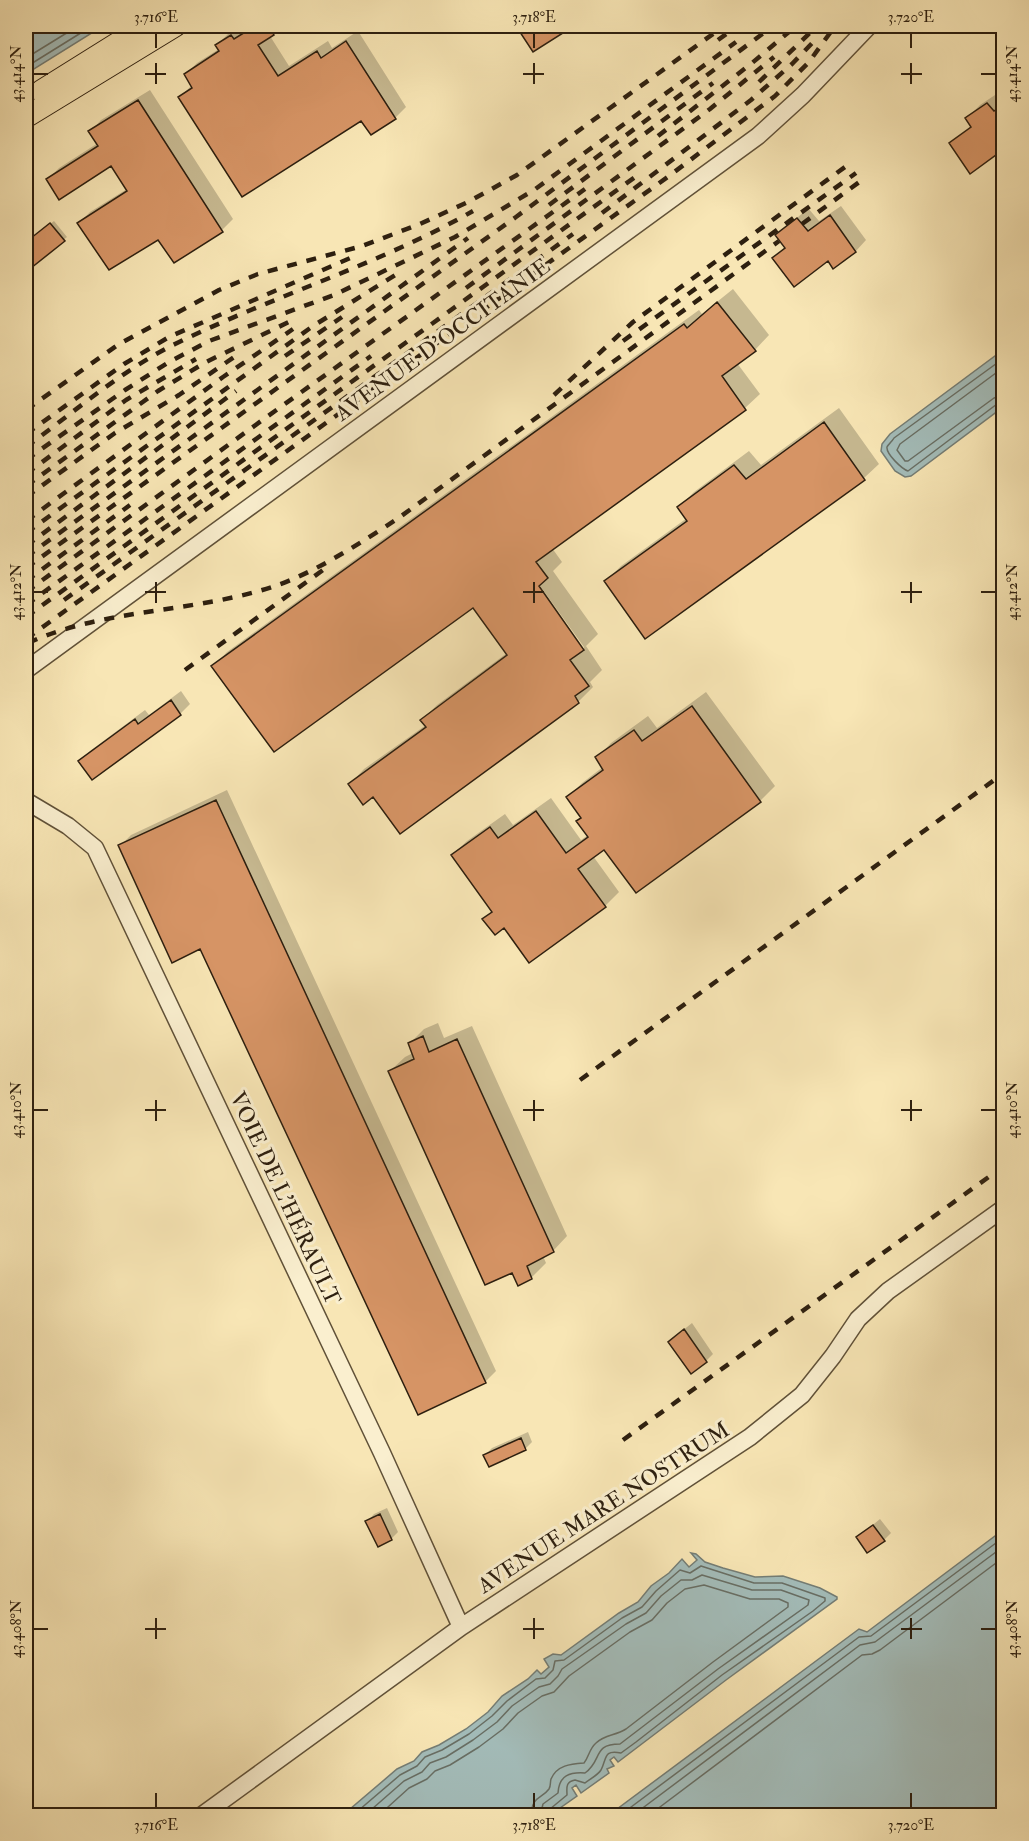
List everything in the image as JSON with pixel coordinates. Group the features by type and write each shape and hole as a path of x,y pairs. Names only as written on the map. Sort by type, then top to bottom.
{"main road":[{"path":"26,100 145,26"},
{"path":"26,117 175,26"}],"street":[{"name":"AVENUE D'OCCITANIE","path":"26,670 758,136 803,95 869,26"},
{"path":"26,801 42,811"},
{"path":"26,807 42,811"},
{"name":"VOIE DE L'HÉRAULT","path":"42,811 68,826 95,848 382,1453 461,1627"},
{"name":"AVENUE MARE NOSTRUM","path":"201,1815 461,1627 750,1437 802,1395 833,1356 858,1319 888,1291 1004,1208"}],"water":[{"path":"26,26 103,26 26,74"},
{"path":"1003,350 1003,407 911,476 905,477 895,471 881,451 882,444 890,434"},
{"path":"1003,1530 1003,1815 609,1815 859,1629 867,1632"},
{"path":"691,1553 696,1554 705,1562 755,1577 783,1576 820,1588 837,1599 618,1762 614,1757 610,1760 614,1766 607,1769 609,1773 581,1793 576,1785 572,1788 577,1796 550,1815 343,1815 397,1769 414,1761 422,1752 466,1729 488,1712 502,1696 528,1679 537,1670 541,1674 549,1667 544,1659 553,1654 561,1655 638,1602 651,1586 669,1573 682,1559 689,1567 697,1560"}],"building":[{"path":"255,26 268,26 274,35 258,45 278,76 317,51 321,58 346,41 396,119 371,135 361,121 242,197 178,97 192,88 184,74 219,51 215,45 231,35 234,39"},
{"path":"516,26 574,26 533,52"},
{"path":"138,100 223,232 174,263 158,240 109,270 77,223 127,191 111,166 59,200 46,179 98,146 88,131"},
{"path":"987,103 994,111 1004,104 1004,149 970,174 949,143 971,127 965,118"},
{"path":"830,215 856,252 833,269 828,261 794,287 772,258 785,248 775,235 797,218 808,231"},
{"path":"50,223 65,241 26,272 26,242"},
{"path":"717,302 756,351 722,376 746,410 536,562 548,578 539,586 584,650 570,660 589,686 575,696 579,703 400,834 373,797 363,805 348,784 426,727 420,720 507,655 473,608 274,752 211,666 684,324 687,328"},
{"path":"824,422 865,480 645,639 604,581 687,521 677,507 734,465 746,479"},
{"path":"171,700 181,715 92,780 78,761 135,719 138,724"},
{"path":"692,706 761,802 636,893 604,850 578,869 606,907 529,963 504,928 495,935 482,919 492,912 451,855 490,827 498,838 536,811 566,853 588,837 576,821 581,818 566,797 603,770 595,757 634,730 642,741"},
{"path":"216,800 486,1383 418,1415 200,949 172,963 118,845"},
{"path":"423,1036 429,1052 457,1039 554,1252 527,1266 532,1279 518,1286 512,1273 485,1285 388,1071 414,1059 408,1043"},
{"path":"684,1329 707,1362 691,1374 668,1342"},
{"path":"521,1438 526,1450 489,1467 483,1455"},
{"path":"380,1514 392,1540 378,1547 365,1521"},
{"path":"873,1525 885,1541 867,1553 856,1537"}],"railway":[{"path":"26,410 119,344 219,290 258,274 362,246 420,224 468,202 517,175 724,26"},
{"path":"718,40 737,26"},
{"path":"26,568 516,217 773,26"},
{"path":"658,136 796,26"},
{"path":"759,82 817,26"},
{"path":"26,639 669,176 775,96 809,62 835,26"},
{"path":"602,213 751,100 792,64 818,37"},
{"path":"26,460 125,390 169,362 209,341 334,295 455,237 534,190 736,42"},
{"path":"466,288 710,109 774,57"},
{"path":"549,205 713,83"},
{"path":"554,395 633,322 849,164"},
{"path":"26,617 642,172"},
{"path":"623,341 856,173"},
{"path":"802,224 862,180"},
{"path":"26,592 585,189"},
{"path":"26,447 117,379 155,354 212,327 400,248 473,211"},
{"path":"64,600 573,234"},
{"path":"26,557 468,238"},
{"path":"28,643 87,623 242,595 272,587 305,574 400,517 779,241"},
{"path":"26,434 124,364 169,337 355,256"},
{"path":"26,533 313,326 397,274"},
{"path":"285,356 342,317"},
{"path":"26,486 158,391 206,362 295,319"},
{"path":"26,521 223,377 293,329"},
{"path":"26,497 115,433 179,395 237,355"},
{"path":"26,605 371,356"},
{"path":"26,474 126,400 196,359"},
{"path":"26,546 236,391"},
{"path":"26,581 130,505"},
{"path":"185,670 323,570"},
{"path":"580,1080 1004,773"},
{"path":"623,1440 1004,1166"}]}
